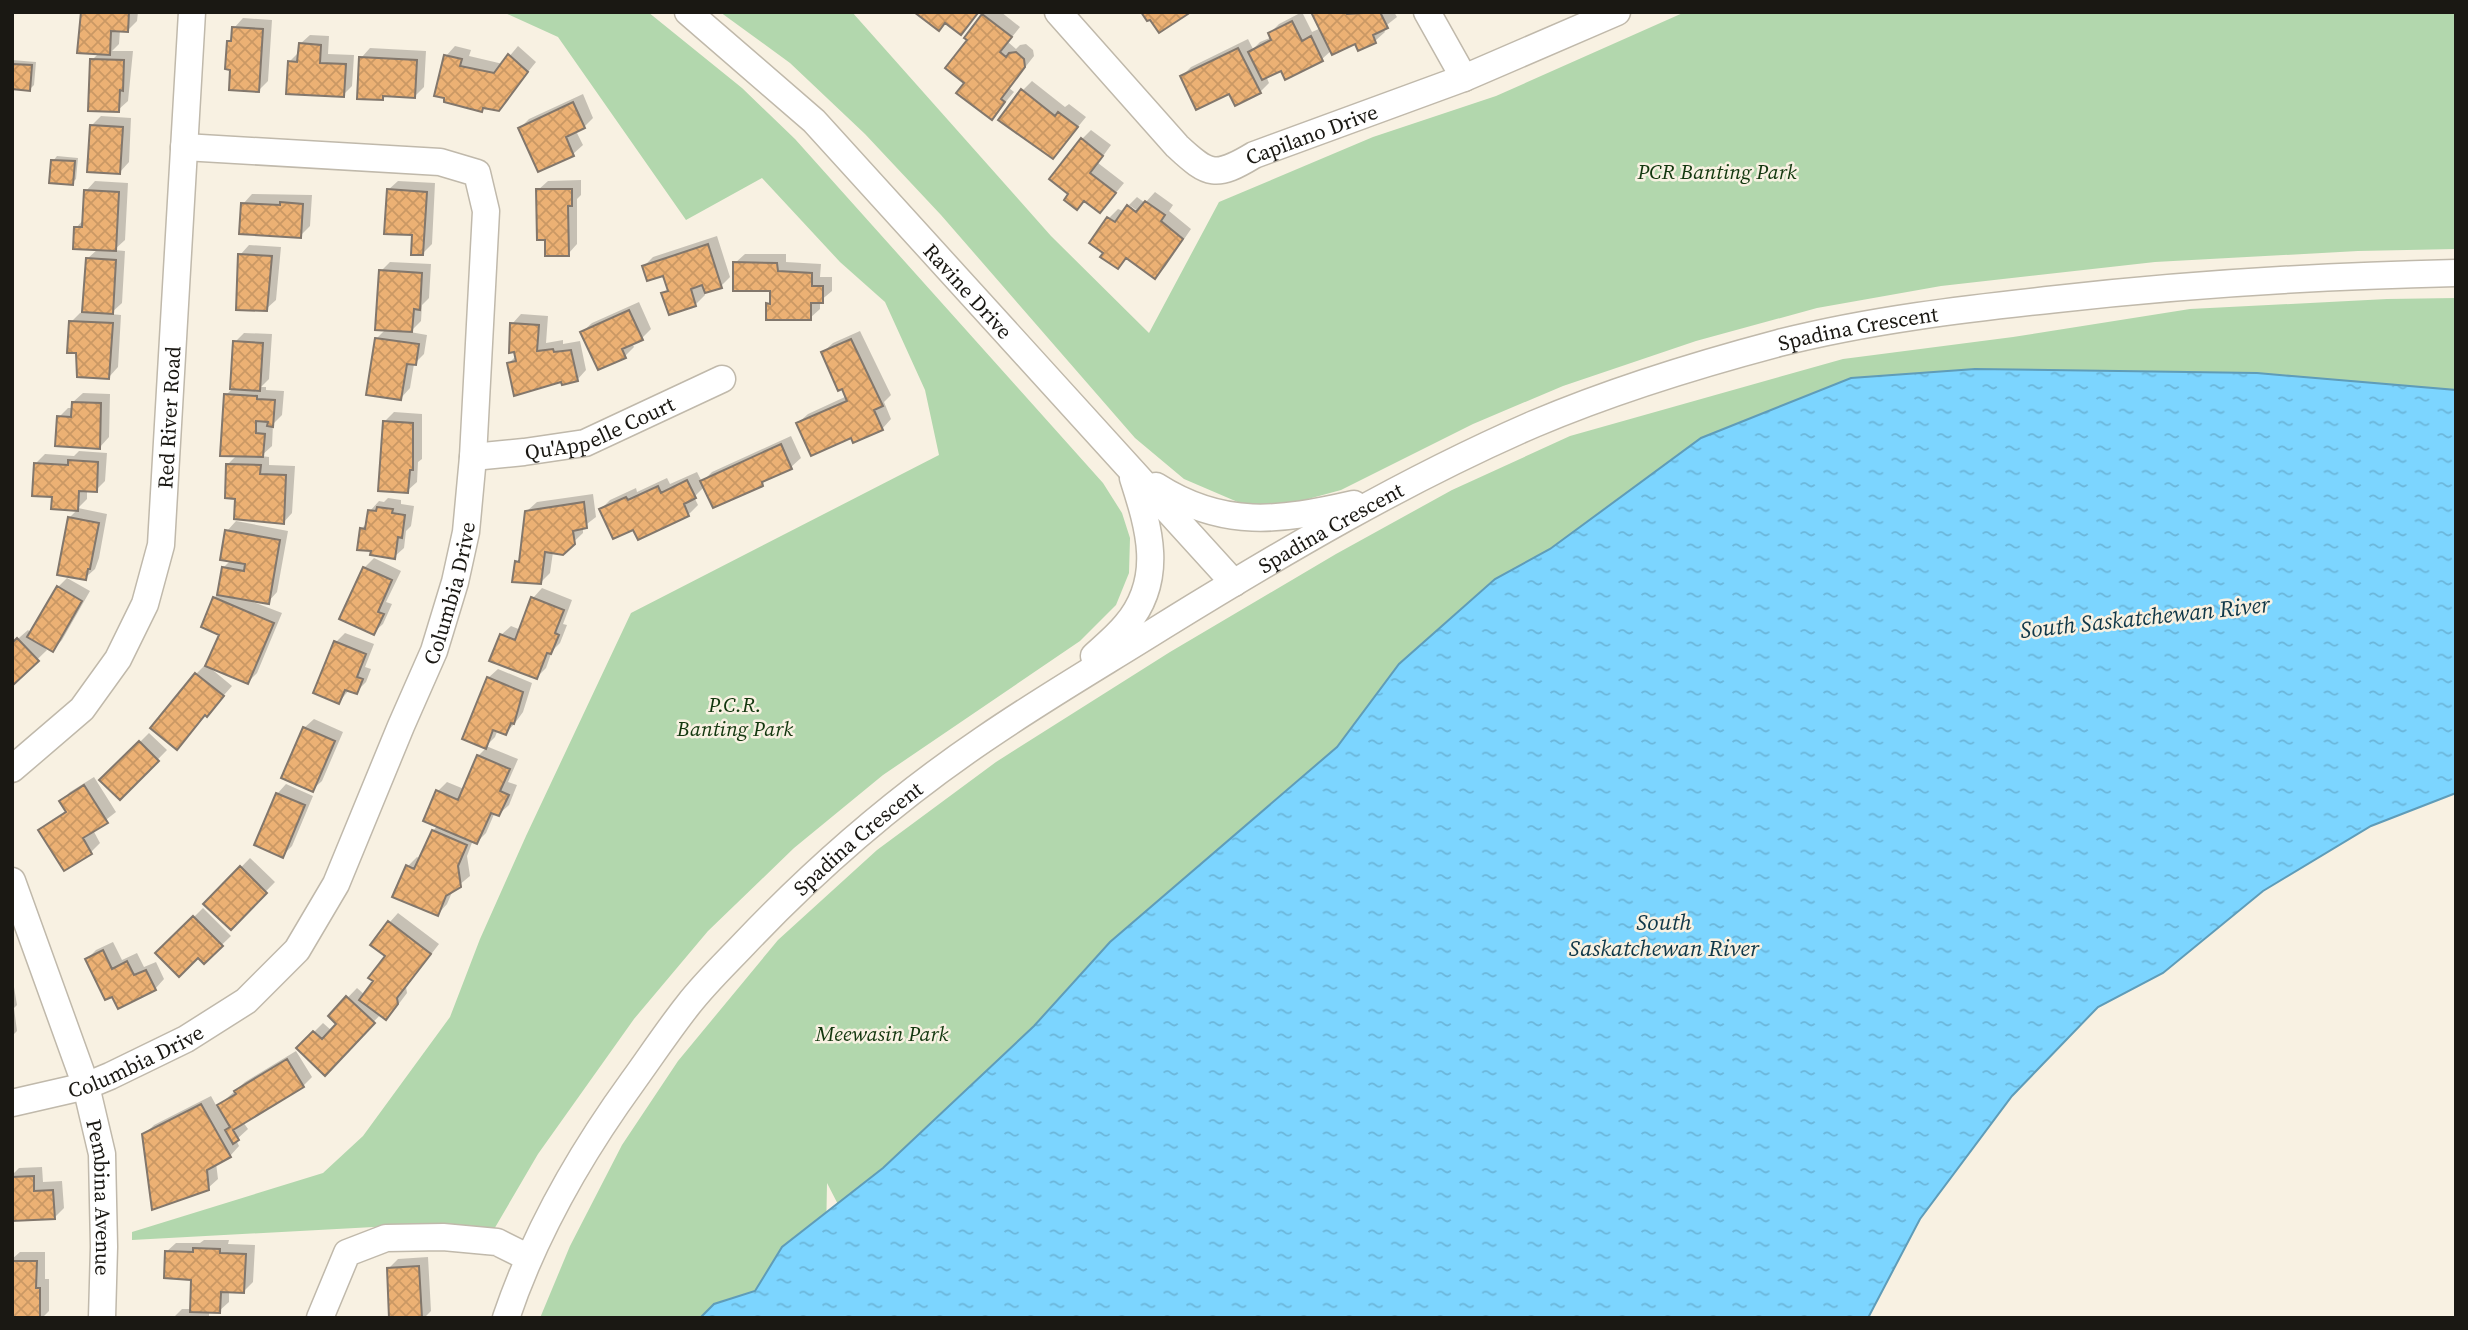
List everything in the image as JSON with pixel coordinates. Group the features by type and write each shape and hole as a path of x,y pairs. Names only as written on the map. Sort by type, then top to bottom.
{"street":[{"name":"Red River Road","path":"12,769 82,709 118,659 145,604 161,545 192,12"},
{"name":"Ravine Drive","path":"688,12 814,121 1234,583"},
{"name":"Capilano Drive","path":"1058,12 1177,146 1193,161 1212,172 1230,170 1254,155 1464,78 1617,12"},
{"path":"1427,12 1464,78"},
{"name":"Columbia Drive","path":"12,1103 86,1086 186,1039 247,1001 297,950 336,884 434,651 455,582 466,532 473,457 486,211 477,173 440,162 184,147"},
{"name":"Spadina Crescent","path":"506,1318 527,1257 604,1121 690,1001 790,896 883,815 982,740 1234,583 1380,499 1475,451 1614,393 1691,367 1785,342 1877,323 1967,309 2151,289 2360,275 2456,273"},
{"name":"Qu'Appelle Court","path":"473,457 585,443 722,379"},
{"path":"1130,469 1178,500 1210,512 1237,518 1264,519 1307,515 1380,499"},
{"path":"1057,692 1127,624 1146,587 1151,553 1150,536 1130,469"},
{"name":"Pembina Avenue","path":"12,881 86,1086 102,1154 102,1318"},
{"path":"320,1318 348,1253 386,1238 443,1237 497,1242 527,1257"}],"green space":[{"name":"P.C.R. Banting Park","path":"503,12 648,12 742,88 795,139 1103,483 1122,513 1130,538 1129,573 1116,605 1080,641 883,775 794,848 708,931 634,1019 538,1154 493,1231 392,1226 132,1240 132,1232 323,1173 363,1136 450,1017 480,939 526,836 631,613 939,455 925,390 885,302 840,262 762,178 686,220 558,37"},
{"name":"PCR Banting Park","path":"720,12 852,12 1051,236 1149,333 1219,202 1373,137 1496,96 1685,12 2456,12 2456,249 2358,251 2155,262 1941,286 1817,308 1696,341 1563,386 1473,424 1341,490 1297,502 1247,506 1184,479 1135,438 941,215 865,134 790,63"},
{"name":"Meewasin Park","path":"2456,298 2456,399 844,1216 827,1183 826,1238 785,1318 540,1318 570,1246 622,1145 678,1061 778,940 877,850 996,762 1170,652 1336,554 1452,490 1570,436 1843,359 2013,337 2190,309"}],"water":[{"name":"South Saskatchewan River","path":"1975,369 2257,373 2456,390 2456,793 2371,826 2263,891 2163,973 2098,1007 2012,1096 1920,1219 1868,1318 700,1318 714,1304 755,1291 782,1247 883,1168 1034,1026 1110,942 1337,747 1399,664 1495,579 1550,549 1701,438 1851,378"}],"building":[{"path":"81,12 129,12 128,32 111,31 110,55 77,53"},
{"path":"914,12 977,14 961,35 945,23 939,31"},
{"path":"1141,12 1187,12 1188,14 1159,33"},
{"path":"1311,12 1380,12 1388,28 1373,35 1376,43 1358,51 1355,44 1332,55"},
{"path":"982,14 1012,37 1000,52 1006,57 1009,53 1016,52 1024,59 1025,67 1001,99 1005,102 992,120 956,93 964,83 945,68 967,40 964,38"},
{"path":"1292,21 1302,41 1311,36 1323,61 1285,80 1281,71 1262,80 1248,52 1271,40 1268,33"},
{"path":"232,27 263,29 259,92 229,90 230,70 225,69 227,41 231,41"},
{"path":"299,43 321,45 320,63 346,64 344,97 286,94 288,61 297,62"},
{"path":"1238,48 1261,93 1235,106 1229,94 1196,110 1180,76"},
{"path":"508,54 528,72 499,111 483,108 482,112 444,102 444,98 434,96 444,55 462,59 460,66 494,73"},
{"path":"359,57 417,60 415,98 383,96 383,100 357,99"},
{"path":"90,59 124,60 119,112 88,111"},
{"path":"12,64 32,65 30,91 12,89"},
{"path":"1021,89 1055,116 1058,112 1078,127 1053,159 998,120"},
{"path":"573,102 585,128 566,137 574,156 538,172 518,128"},
{"path":"90,125 123,127 120,174 87,172"},
{"path":"1081,138 1103,156 1090,173 1116,193 1100,213 1084,201 1077,210 1064,200 1068,194 1049,179"},
{"path":"51,160 75,161 73,185 49,183"},
{"path":"387,189 427,192 423,255 411,255 412,235 384,234"},
{"path":"536,189 572,189 572,206 568,206 569,256 545,256 545,240 537,240"},
{"path":"84,190 119,192 116,251 73,249 74,227 82,227"},
{"path":"1145,201 1165,215 1161,221 1183,239 1155,279 1126,258 1118,269 1100,257 1103,253 1089,243 1107,217 1115,222 1127,205 1136,212"},
{"path":"280,202 303,204 301,238 239,234 241,203 280,205"},
{"path":"708,244 722,288 705,293 702,285 691,289 696,306 669,315 661,293 668,291 663,276 647,281 642,266"},
{"path":"238,254 272,256 267,311 236,310"},
{"path":"86,258 116,260 113,314 82,312"},
{"path":"733,262 777,263 778,271 812,273 812,286 823,286 823,303 811,303 811,320 766,320 766,303 770,304 770,291 733,291"},
{"path":"379,270 422,273 420,310 414,309 412,332 375,330"},
{"path":"629,310 643,340 622,349 626,358 598,370 580,332"},
{"path":"69,321 113,323 109,379 77,377 76,353 67,353"},
{"path":"510,323 539,325 537,351 571,350 578,381 562,385 561,382 514,396 507,363 516,361 514,352 509,353"},
{"path":"375,338 419,344 416,365 407,364 401,400 366,395"},
{"path":"851,339 883,406 874,410 883,430 853,443 851,438 811,456 796,423 847,401 842,389 838,391 821,352"},
{"path":"233,341 263,343 260,391 230,389"},
{"path":"224,394 275,400 273,427 267,426 268,422 256,421 256,433 265,434 263,457 220,456"},
{"path":"72,402 101,403 100,449 55,446 57,416 71,417"},
{"path":"383,421 413,423 413,470 410,470 408,493 378,491"},
{"path":"781,444 792,469 762,482 763,486 713,508 700,481"},
{"path":"68,460 98,462 97,492 79,491 78,511 51,509 52,497 32,496 34,463 68,465"},
{"path":"226,464 261,465 260,474 286,475 284,524 234,519 235,499 225,498"},
{"path":"687,480 696,498 684,504 689,516 638,540 633,530 613,539 599,509 626,497 628,500 658,486 661,493"},
{"path":"584,502 587,528 573,531 575,544 563,555 545,552 541,584 512,582 515,561 519,562 525,511"},
{"path":"377,507 393,509 392,513 405,515 402,538 398,537 395,559 370,555 371,551 357,550 360,528 365,529 368,510 376,511"},
{"path":"68,517 99,523 86,580 57,575"},
{"path":"225,530 280,540 269,604 217,595 222,567 244,571 245,564 220,560"},
{"path":"363,567 392,580 378,612 384,614 374,635 339,619"},
{"path":"57,586 82,601 53,652 27,637"},
{"path":"213,597 274,623 248,684 205,666 219,635 201,627"},
{"path":"531,597 564,610 555,633 559,635 551,654 547,653 537,679 489,661 500,634 515,640"},
{"path":"17,638 39,661 12,686 12,643"},
{"path":"334,641 366,654 357,677 363,679 357,694 345,690 339,704 313,693"},
{"path":"195,673 224,696 177,750 150,728"},
{"path":"487,677 523,692 514,724 511,723 506,735 493,730 486,749 462,739"},
{"path":"303,727 335,741 313,792 281,778"},
{"path":"139,741 159,761 120,800 99,780"},
{"path":"477,755 510,769 500,791 509,795 499,816 491,813 477,844 423,821 436,790 458,800"},
{"path":"84,785 108,823 83,838 92,854 64,871 38,830 66,812 59,801"},
{"path":"276,793 305,805 283,858 254,845"},
{"path":"432,830 467,845 458,866 461,887 446,896 438,916 392,897 406,865 414,869"},
{"path":"240,866 267,893 231,930 203,904"},
{"path":"193,916 223,946 204,964 198,958 179,977 155,953"},
{"path":"388,921 431,954 397,998 398,1004 386,1020 359,1000 373,981 368,978 385,956 370,945"},
{"path":"103,950 112,969 127,961 134,975 146,970 156,990 118,1009 112,997 105,1000 85,959"},
{"path":"346,996 375,1023 325,1076 296,1048 313,1031 322,1039 336,1024 328,1016"},
{"path":"287,1059 304,1087 233,1130 239,1140 233,1144 225,1130 230,1127 217,1105 236,1094 234,1091"},
{"path":"201,1104 231,1157 207,1170 209,1190 152,1210 142,1134"},
{"path":"34,1176 34,1191 53,1190 55,1219 12,1221 12,1177"},
{"path":"193,1248 246,1254 244,1293 221,1292 220,1313 190,1312 191,1280 164,1278 165,1251 193,1252"},
{"path":"12,1261 37,1261 36,1288 40,1288 40,1318 12,1318"},
{"path":"419,1266 422,1318 389,1318 387,1268"}]}
